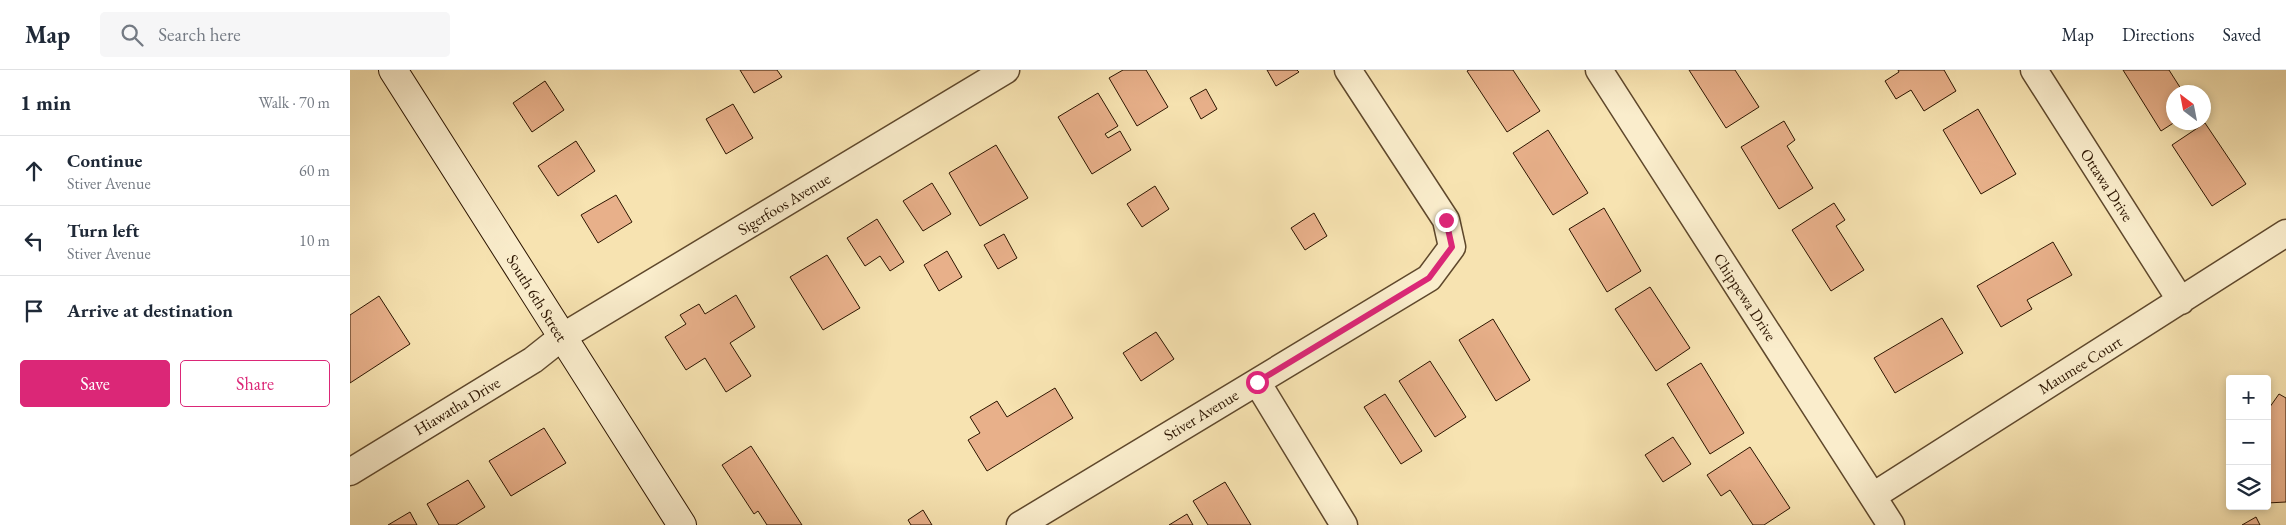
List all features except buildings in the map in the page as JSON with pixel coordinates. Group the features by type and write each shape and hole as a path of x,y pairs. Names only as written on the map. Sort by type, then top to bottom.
{"street":[{"name":"South 6th Street","path":"393,70 682,525"},
{"name":"Sigerfoos Avenue","path":"562,337 1006,70"},
{"name":"Stiver Avenue","path":"1020,525 1429,278 1452,247 1446,220 1348,70"},
{"name":"Chippewa Drive","path":"1599,70 1891,525"},
{"name":"Ottawa Drive","path":"2034,70 2181,300"},
{"name":"Maumee Court","path":"1873,496 2286,233"},
{"name":"Hiawatha Drive","path":"350,472 533,360 562,337"},
{"path":"1257,382 1344,525"}],"route":[{"path":"1257,382 1429,278 1452,247 1446,220"}]}
